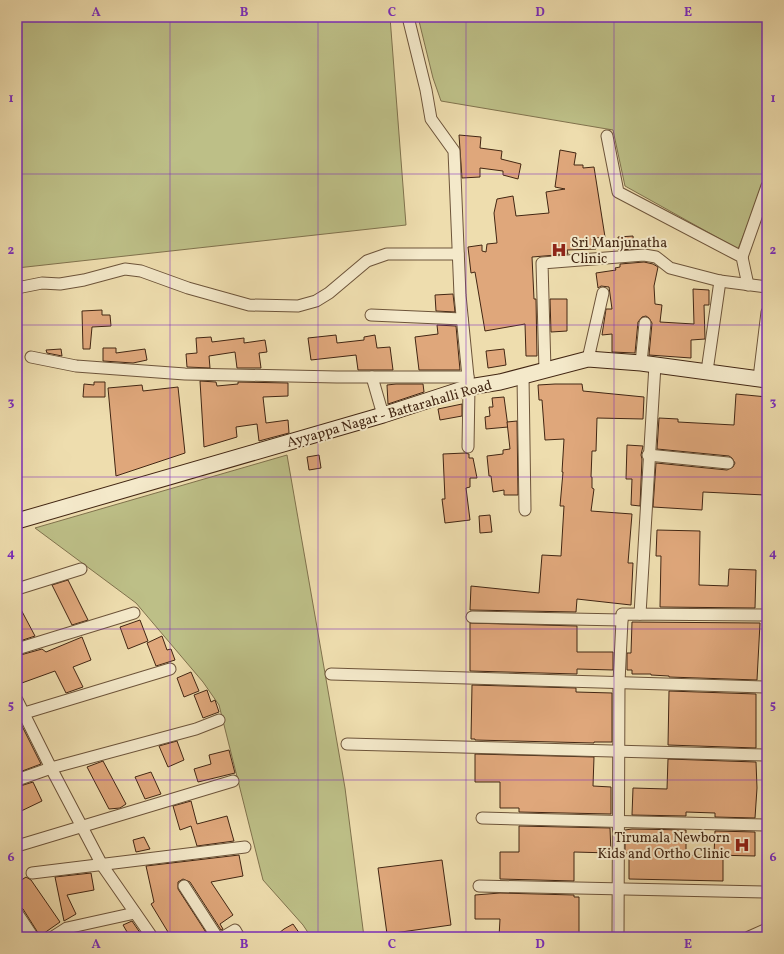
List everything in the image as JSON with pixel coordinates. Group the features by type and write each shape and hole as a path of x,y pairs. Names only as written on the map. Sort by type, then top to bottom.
{"main road":[{"name":"Ayyappa Nagar - Battarahalli Road","path":"17,521 383,415 468,382 524,376 588,359 648,364 763,379"}],"street":[{"path":"408,17 426,90 431,119 454,151 458,254 468,382 468,447"},
{"path":"607,136 618,192 742,257"},
{"path":"748,284 742,257 767,186"},
{"path":"17,288 42,283 60,284 84,280 125,269 141,271 188,288 250,304 298,306 316,301 329,293 367,260 387,254 458,254"},
{"path":"545,370 542,262 644,255 656,257 670,268 720,281 767,287"},
{"path":"707,371 720,281"},
{"path":"588,359 603,293"},
{"path":"763,379 767,312"},
{"path":"371,315 462,319"},
{"path":"640,614 648,456 648,364 645,323"},
{"path":"31,357 76,366 184,374 372,377 468,382"},
{"path":"524,376 525,510"},
{"path":"372,377 383,415"},
{"path":"648,456 728,463"},
{"path":"17,589 81,569"},
{"path":"17,649 134,613"},
{"path":"618,937 619,682 622,614 767,615"},
{"path":"472,617 622,620"},
{"path":"20,714 170,669"},
{"path":"331,674 767,687"},
{"path":"17,700 20,714 51,768 102,865 152,937"},
{"path":"17,780 51,768 196,729 218,720"},
{"path":"347,744 767,755"},
{"path":"17,846 233,781"},
{"path":"482,818 767,825"},
{"path":"32,873 245,847"},
{"path":"184,886 217,937"},
{"path":"479,886 767,892"},
{"path":"17,913 33,937"},
{"path":"53,937 67,928 135,913"},
{"path":"67,928 74,937"},
{"path":"749,937 767,929"},
{"path":"223,937 235,930 239,937"}],"green space":[{"path":"17,17 390,17 406,225 17,268"},
{"path":"418,17 767,17 767,176 738,249 625,186 613,130 441,101 433,78"},
{"path":"287,455 345,788 364,937 311,937 303,925 263,880 219,705 203,682 136,603 35,528"}],"building":[{"path":"459,135 481,137 480,148 502,151 501,159 521,164 518,179 503,175 503,171 480,168 480,177 462,178"},
{"path":"560,150 576,153 574,165 583,165 583,168 594,167 605,237 596,238 596,249 567,250 568,254 532,257 534,299 536,299 537,356 526,356 525,324 485,331 475,272 471,273 468,247 482,245 482,251 486,252 487,244 497,243 494,213 497,199 513,196 516,216 549,213 546,192 565,189 555,187"},
{"path":"633,236 634,249 619,250 618,237"},
{"path":"644,262 658,267 654,286 655,304 662,305 660,322 694,324 693,289 709,290 709,305 704,305 705,339 691,340 691,358 649,355 652,323 646,316 642,317 638,322 635,353 612,352 612,334 602,335 606,309 612,309 609,287 601,286 598,288 596,273 616,270 615,268 620,267 620,264"},
{"path":"453,294 455,312 436,311 435,295"},
{"path":"550,299 567,299 567,331 551,332"},
{"path":"102,310 102,315 110,315 111,326 92,327 90,349 83,349 82,311"},
{"path":"437,325 456,326 460,370 419,370 415,337 438,334"},
{"path":"336,335 337,343 364,340 364,337 375,335 377,348 390,347 393,370 358,370 356,355 311,360 308,338"},
{"path":"211,337 212,342 244,338 244,343 265,340 267,352 259,353 261,368 237,368 235,352 209,356 210,368 187,367 186,354 197,353 196,338"},
{"path":"103,348 116,348 116,353 145,349 147,360 133,363 103,361"},
{"path":"61,349 62,356 47,353 46,350"},
{"path":"504,349 506,365 488,368 486,351"},
{"path":"200,381 216,382 217,386 238,384 238,382 288,383 288,396 263,397 266,423 288,420 289,433 259,441 257,424 236,427 237,437 204,447"},
{"path":"94,382 105,382 105,397 83,397 84,384 94,385"},
{"path":"423,384 424,392 388,404 387,385"},
{"path":"582,384 583,391 644,397 643,419 597,418 596,451 592,451 591,477 592,488 594,489 591,511 632,514 628,563 633,563 631,605 577,599 576,612 470,610 471,586 539,593 542,555 561,556 564,506 560,506 564,439 545,440 542,400 539,400 538,385"},
{"path":"142,385 143,391 178,387 185,453 116,476 108,388"},
{"path":"736,394 767,397 765,495 703,492 702,510 653,507 656,463 727,470 733,467 735,463 729,456 657,449 659,418 678,419 678,422 734,425"},
{"path":"504,397 508,427 486,429 485,417 490,416 489,407 493,407 492,398"},
{"path":"462,404 462,416 440,420 438,409"},
{"path":"517,421 518,495 504,495 504,490 493,492 491,476 489,476 487,456 503,454 503,450 510,449 507,422"},
{"path":"627,445 643,446 641,455 640,506 631,505 632,479 626,479"},
{"path":"443,454 469,454 469,458 473,458 477,478 470,478 470,487 466,488 470,520 445,523 442,499 445,499"},
{"path":"319,455 321,468 309,470 307,457"},
{"path":"490,515 492,532 480,533 479,516"},
{"path":"657,530 700,531 699,585 728,586 729,569 756,570 755,608 660,607 661,556 656,556"},
{"path":"68,580 88,620 72,625 52,585"},
{"path":"17,602 35,636 17,642"},
{"path":"140,620 148,641 128,649 120,627"},
{"path":"632,622 760,623 757,680 669,677 651,674 632,674 632,670 627,670 627,653 631,653"},
{"path":"470,623 577,626 577,652 613,652 613,670 577,669 577,674 470,671"},
{"path":"162,636 167,650 171,649 175,660 156,666 147,643"},
{"path":"82,637 91,660 73,667 83,687 66,693 55,671 19,684 17,677 17,656 42,649 46,652"},
{"path":"191,672 199,691 184,697 177,678"},
{"path":"472,685 576,688 576,692 612,693 612,742 594,743 471,739"},
{"path":"207,690 211,702 215,700 219,712 203,718 194,695"},
{"path":"669,691 756,694 756,748 668,745"},
{"path":"17,722 20,722 41,764 17,773"},
{"path":"177,741 184,760 168,767 159,746"},
{"path":"229,750 235,773 198,782 194,769 211,764 209,755"},
{"path":"475,754 594,757 593,786 611,787 611,814 519,812 519,808 500,808 500,782 475,782"},
{"path":"668,759 756,762 757,788 755,818 715,817 715,813 686,812 686,816 632,815 633,788 667,789"},
{"path":"103,761 126,804 120,808 109,809 87,767"},
{"path":"151,772 161,794 145,799 135,777"},
{"path":"33,782 42,801 17,813 17,787"},
{"path":"191,801 197,824 227,816 234,841 197,846 191,826 180,830 173,806"},
{"path":"519,826 610,828 611,853 574,852 574,881 500,879 500,852 519,852"},
{"path":"625,830 686,830 686,855 723,856 723,881 629,879 629,853 625,853"},
{"path":"715,831 755,832 755,856 714,855"},
{"path":"144,837 150,849 136,852 133,840"},
{"path":"239,855 243,876 211,882 233,915 220,924 223,929 221,930 190,882 183,879 178,882 178,889 209,937 171,937 151,904 154,902 146,866"},
{"path":"442,860 451,925 387,934 378,868"},
{"path":"91,873 94,890 67,895 76,914 64,921 55,877"},
{"path":"26,877 31,880 60,922 40,936 23,909 17,906 17,883"},
{"path":"500,893 574,895 574,897 579,897 579,937 499,937 500,919 475,919 475,895"},
{"path":"132,921 143,937 130,937 123,925"},
{"path":"293,924 302,937 274,937 284,929"}],"place":[{"name":"Sri Manjunatha Clinic","path":"559,250"},
{"name":"Tirumala Newborn Kids and Ortho Clinic","path":"742,845"}]}
